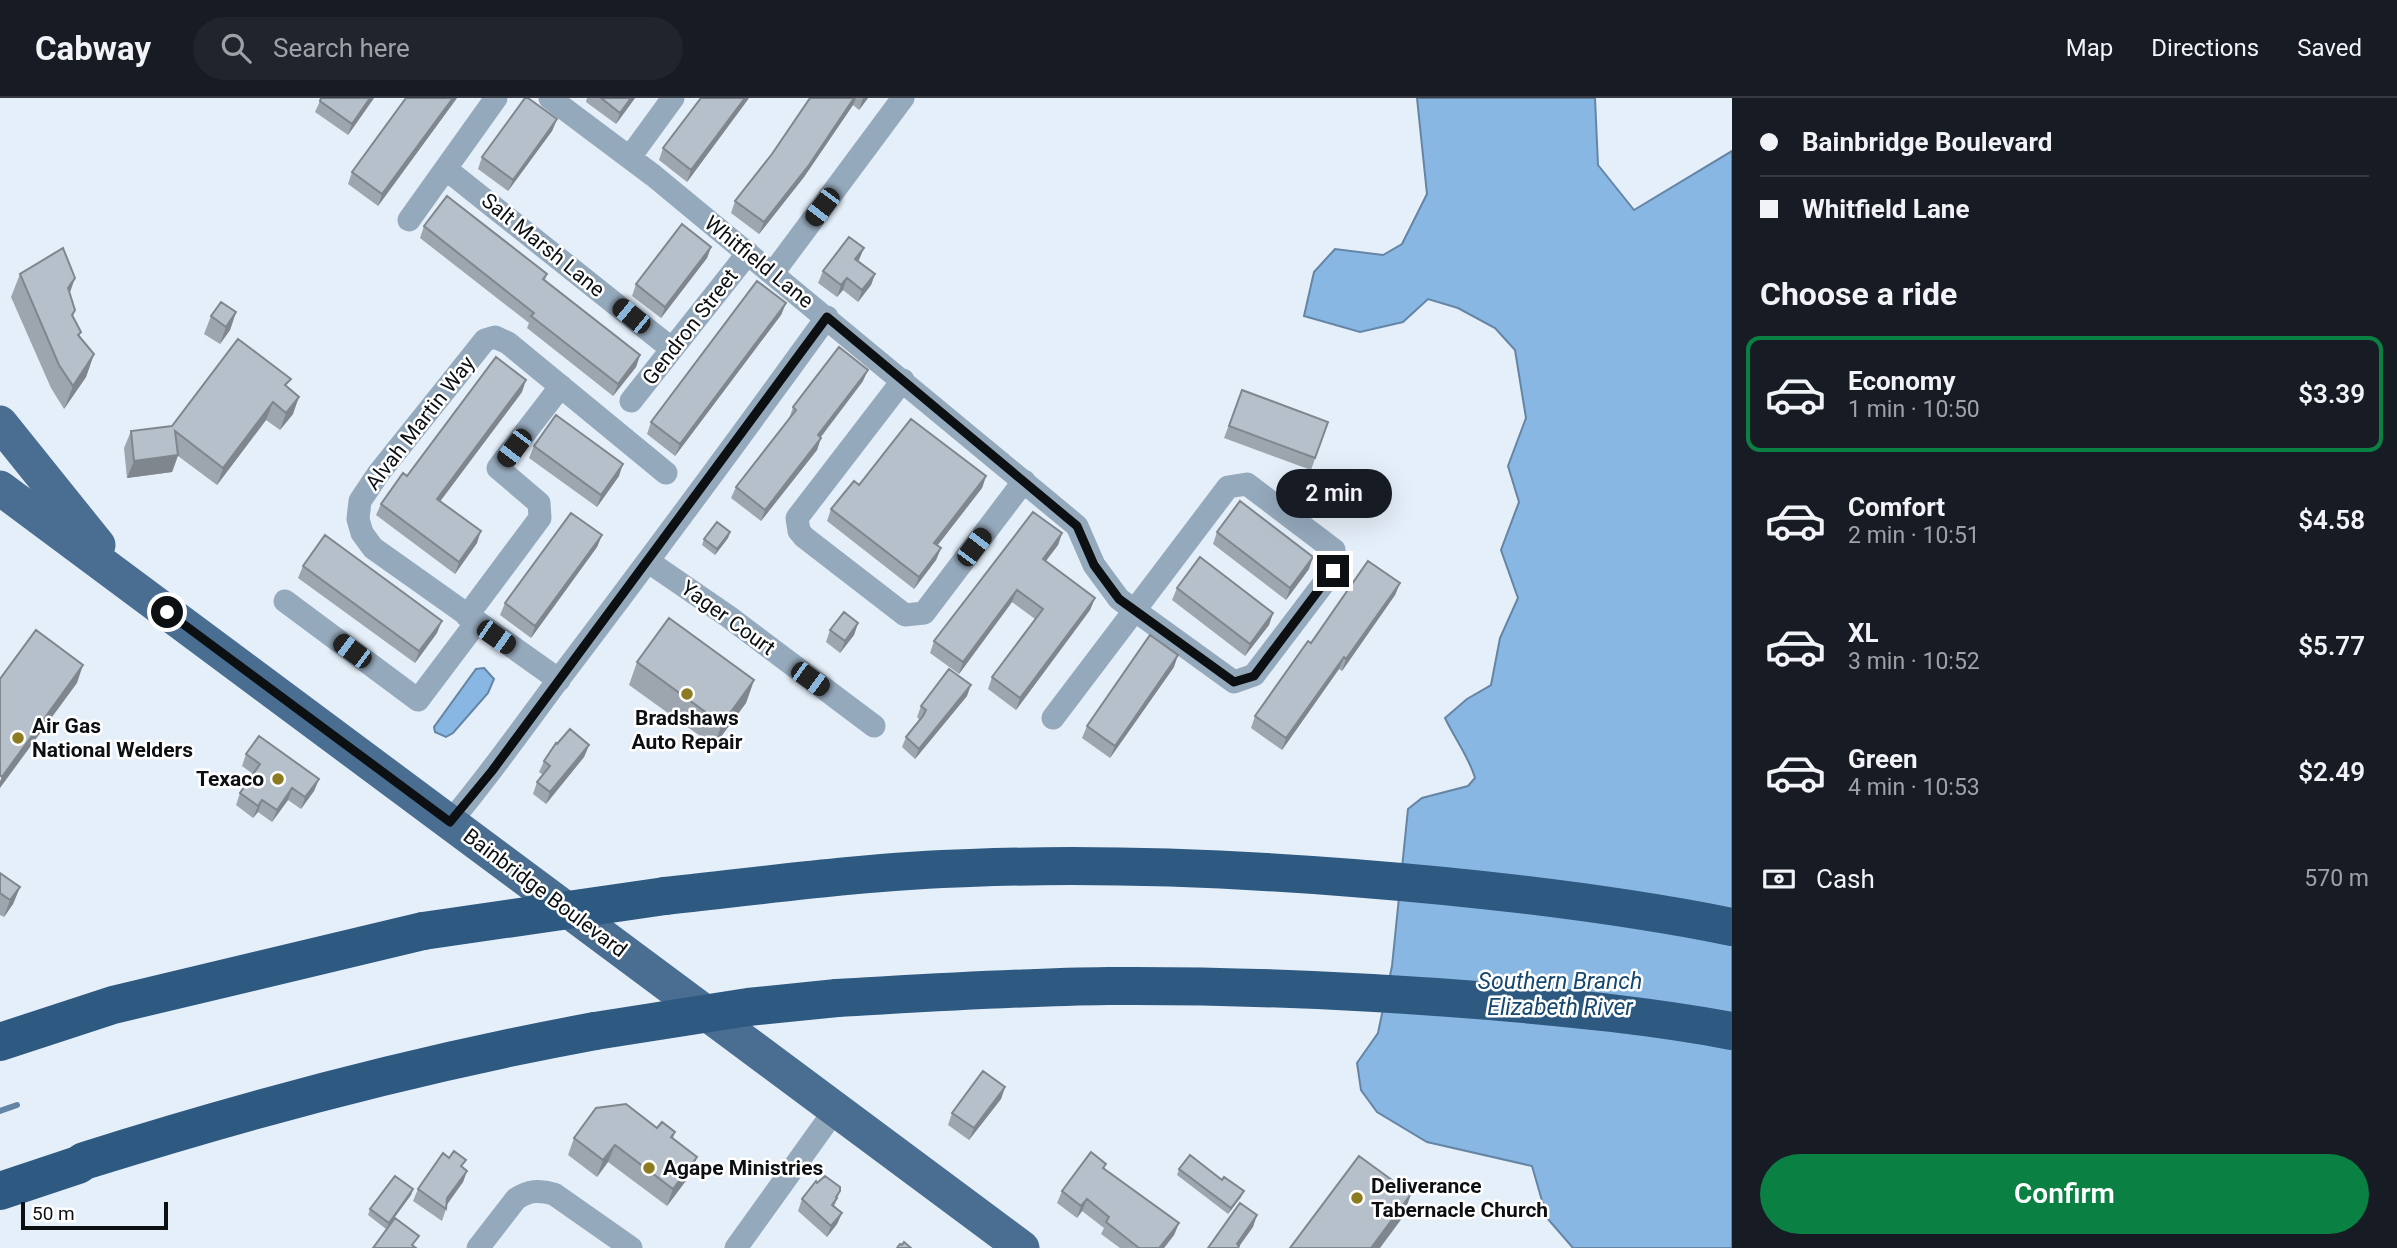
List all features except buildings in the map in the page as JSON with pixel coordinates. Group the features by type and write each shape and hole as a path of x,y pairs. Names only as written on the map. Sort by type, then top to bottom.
{"highway":[{"path":"0,1042 113,1005 423,931 665,896 859,876 970,868 1171,867 1432,884 1557,899 1732,927"},
{"path":"1692,919 1732,919"},
{"path":"0,1191 204,1123 444,1061 595,1031 748,1007 837,998 990,989 1107,986 1338,991 1509,1003 1732,1031"}],"main road":[{"path":"0,423 131,585"},
{"name":"Bainbridge Boulevard","path":"0,488 1022,1248"}],"street":[{"path":"409,220 496,98"},
{"name":"Whitfield Lane","path":"550,98 630,157 773,273 1077,526 1094,565 1119,599 1234,682 1254,676 1333,571 1334,551 1247,484 1228,487 1134,609"},
{"path":"630,157 673,98"},
{"path":"773,273 903,98"},
{"name":"Salt Marsh Lane","path":"446,169 672,349"},
{"name":"Gendron Street","path":"631,401 748,253"},
{"path":"450,822 492,771 649,562 827,317"},
{"name":"Alvah Martin Way","path":"559,680 373,548 362,533 358,519 360,501 378,474 485,340 495,337 508,343 666,473"},
{"path":"903,380 797,518 799,531 804,537 905,615 924,613 1024,481"},
{"path":"285,601 418,700 540,518 539,503 498,468 561,386"},
{"name":"Yager Court","path":"649,562 729,617 874,726"},
{"path":"1053,718 1134,609"},
{"path":"736,1248 835,1110"},
{"path":"478,1248 516,1199 523,1194 540,1190 554,1194 631,1248"}],"water":[{"name":"Southern Branch Elizabeth River","path":"1417,98 1595,98 1598,165 1634,210 1732,151 1732,1248 1573,1248 1547,1218 1532,1166 1427,1142 1377,1112 1361,1090 1357,1063 1378,1033 1392,966 1408,809 1422,798 1468,786 1475,778 1466,755 1445,718 1467,699 1491,685 1500,638 1518,598 1501,550 1519,502 1508,466 1526,418 1515,350 1495,328 1458,308 1428,299 1403,322 1360,332 1304,316 1314,272 1335,249 1383,255 1402,244 1427,194"},
{"path":"484,668 494,679 488,693 453,733 446,737 435,732 434,727 476,669"}],"waterway":[{"path":"0,1111 17,1105"}],"place":[{"name":"Bradshaws Auto Repair","path":"687,694"},
{"name":"Air Gas National Welders","path":"18,738"},
{"name":"Texaco","path":"278,779"},
{"name":"Agape Ministries","path":"649,1168"},
{"name":"Deliverance Tabernacle Church","path":"1357,1198"}],"route":[{"path":"167,612 450,822 492,771 649,562 827,317 1077,526 1094,565 1119,599 1234,682 1254,676 1333,571"}]}
